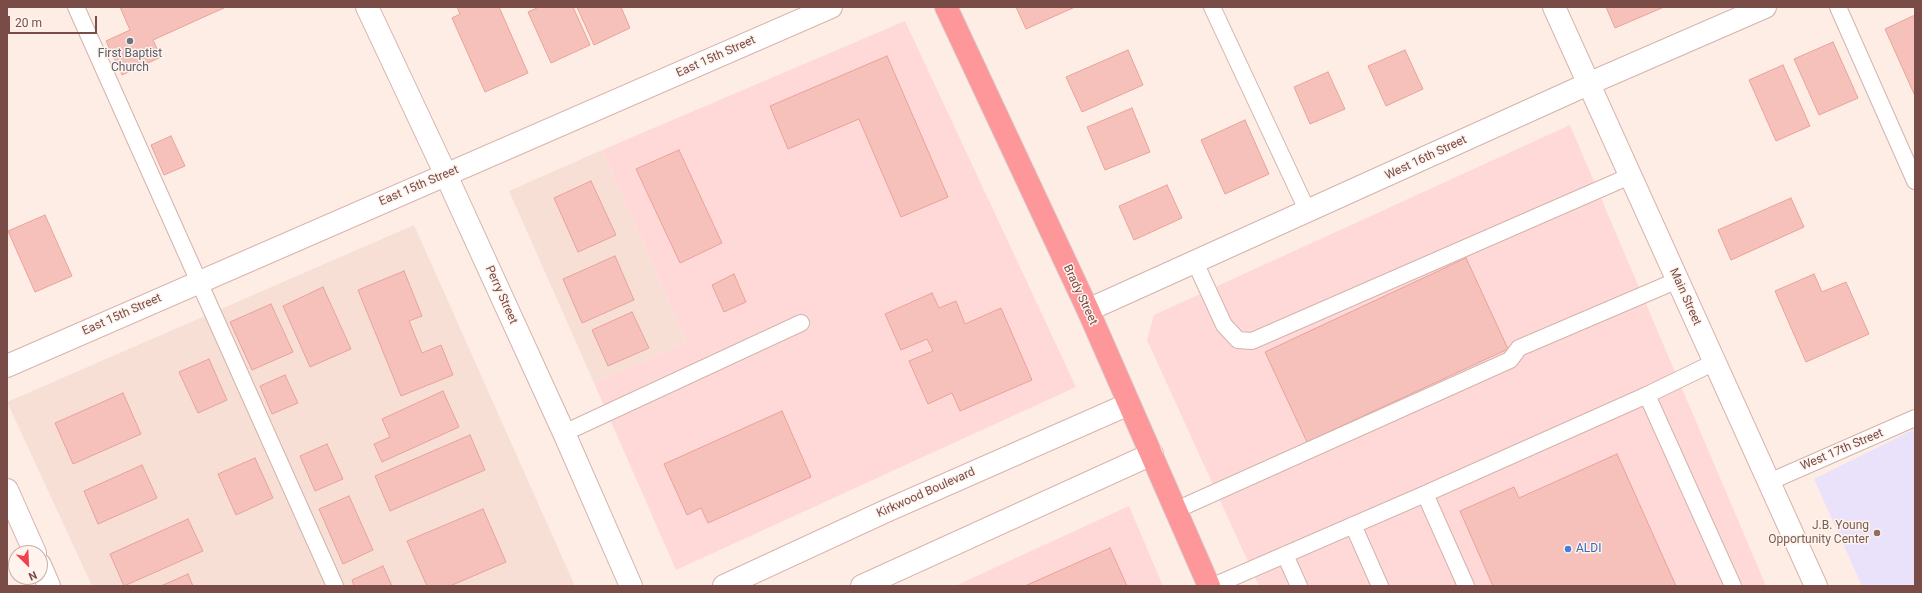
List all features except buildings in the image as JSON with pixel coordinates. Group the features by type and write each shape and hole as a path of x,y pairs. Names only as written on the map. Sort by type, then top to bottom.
{"highway":[{"name":"Brady Street","path":"946,7 1088,310 1209,586"}],"street":[{"name":"Perry Street","path":"367,7 446,174 564,433 631,586"},
{"name":"East 15th Street","path":"7,366 831,7"},
{"name":"Main Street","path":"1554,7 1816,586"},
{"name":"West 16th Street","path":"1088,310 1308,212 1588,84 1765,7"},
{"name":"Kirkwood Boulevard","path":"724,586 886,511 1129,404"},
{"path":"862,586 1152,454"},
{"path":"7,490 31,545"}],"lane":[{"path":"76,7 335,586"},
{"path":"1212,7 1308,212"},
{"path":"1838,7 1915,181"},
{"path":"1195,262 1224,325 1238,340 1252,341 1630,176"},
{"path":"1176,510 1510,360 1519,348 1678,280"},
{"path":"564,433 801,323"},
{"path":"1213,586 1647,395 1715,362"},
{"path":"1647,395 1732,586"},
{"name":"West 17th Street","path":"1769,482 1915,418"},
{"path":"1425,494 1466,586"},
{"path":"1353,525 1380,586"},
{"path":"1285,555 1299,586"}],"shaded area":[{"path":"905,21 1076,387 676,570 594,383 687,342 602,150"},
{"path":"1570,125 1766,586 1259,586 1147,340 1154,315"},
{"path":"602,150 687,342 594,383 509,191"},
{"path":"414,225 575,586 92,586 7,402"},
{"name":"J.B. Young Opportunity Center","path":"1915,429 1915,586 1862,586 1814,479"},
{"path":"1129,506 1163,586 955,586"}],"place":[{"name":"First Baptist Church","path":"130,41"},
{"name":"J.B. Young Opportunity Center","path":"1877,533"},
{"name":"ALDI","path":"1568,549"}]}
